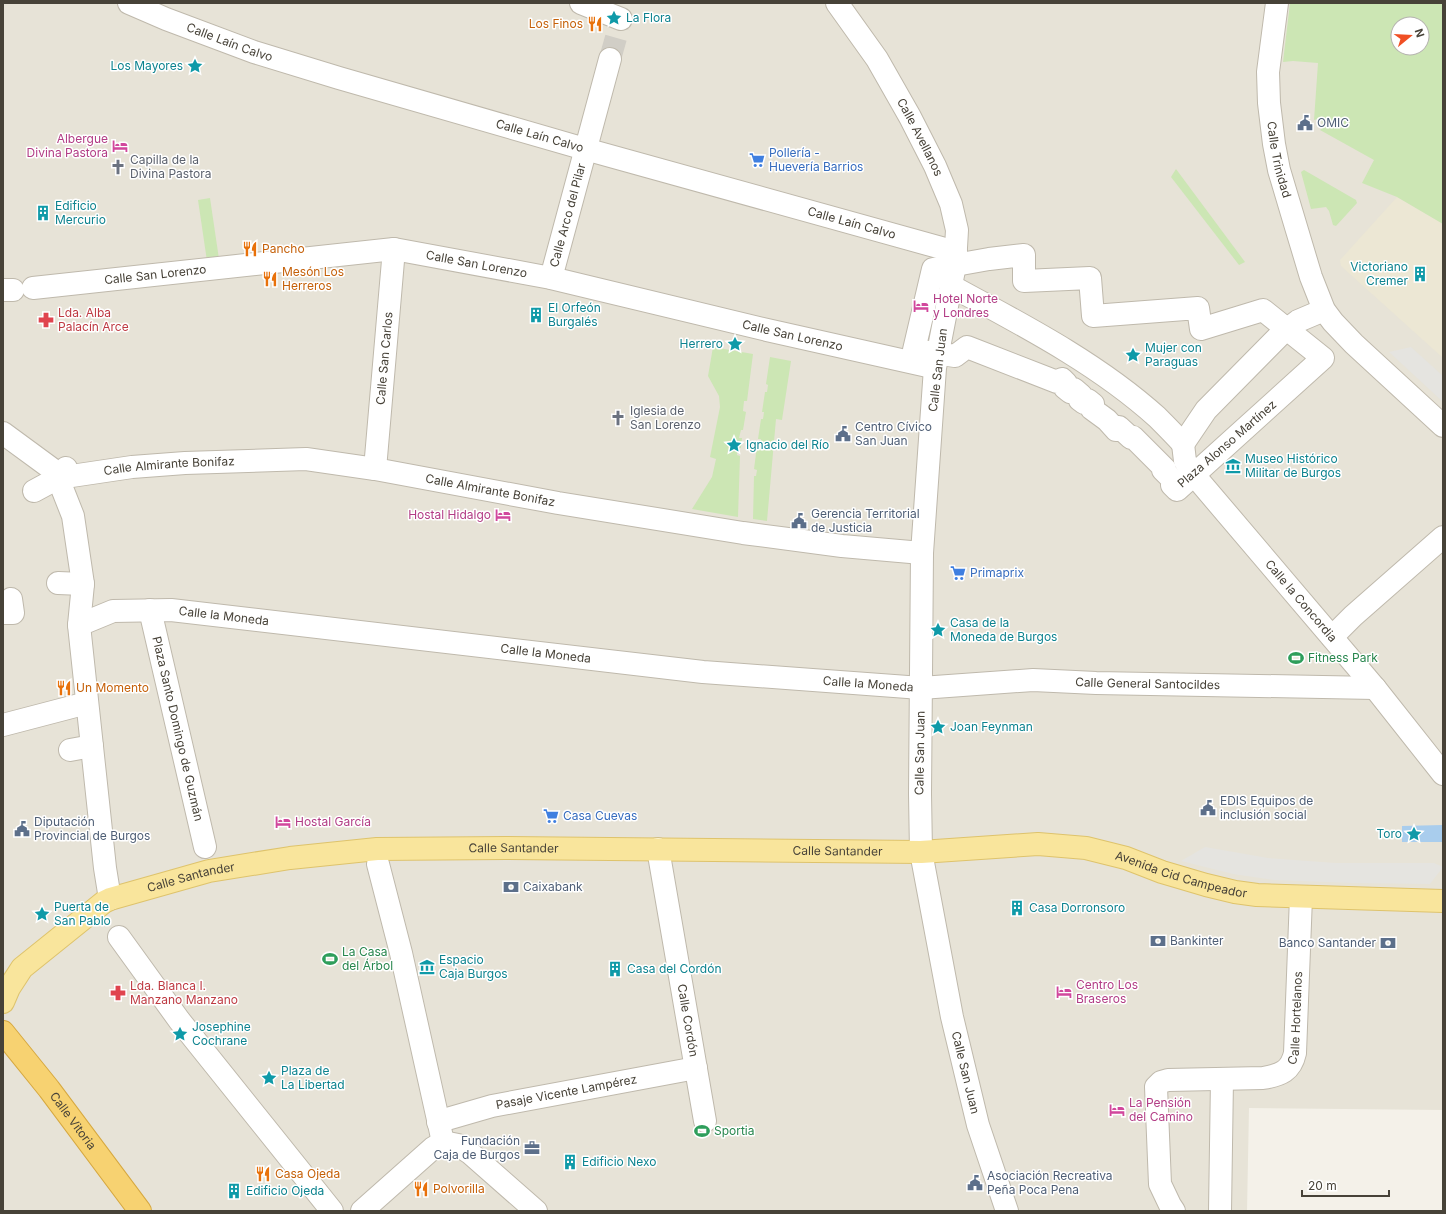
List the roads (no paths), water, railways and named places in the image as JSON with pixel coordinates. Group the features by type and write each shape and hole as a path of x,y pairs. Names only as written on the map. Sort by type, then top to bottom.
{"highway":[{"name":"Calle Vitoria","path":"3,1032 49,1089 140,1211"}],"main road":[{"name":"Avenida Cid Campeador","path":"921,852 1038,844 1086,848 1126,858 1162,872 1235,892 1258,895 1300,897 1443,901"},
{"name":"Calle Santander","path":"3,1002 9,988 22,968 98,906 110,899 209,871 290,858 377,849 506,848 921,852"}],"street":[{"name":"Calle Laín Calvo","path":"129,3 166,19 254,52 956,258"},
{"path":"581,3 622,17"},
{"name":"Calle Avellanos","path":"838,3 877,59 910,117 951,204 957,230 956,258 951,286"},
{"name":"Calle Trinidad","path":"1277,3 1268,72 1269,103 1274,144 1279,170 1311,277 1324,310 1332,322 1443,426"},
{"name":"Calle Arco del Pilar","path":"551,278 610,60"},
{"name":"Calle San Lorenzo","path":"16,289 394,249 551,278 767,330 937,361"},
{"name":"Calle San Carlos","path":"375,469 394,249"},
{"name":"Plaza Alonso Martínez","path":"1024,255 1024,282 1090,278 1093,316 1198,308 1201,329 1263,310 1324,358 1177,490 1172,485 1175,482 1163,470 1165,469 1133,437 1131,438 1119,427 1116,430 1107,420 1092,409 1093,404 1088,400 1084,403 1080,400 1081,395 1074,389 1071,389 1070,392 1065,388 1067,386 1062,379 1057,382 967,347 956,356 937,361 914,350 933,269 956,258 1024,255"},
{"path":"951,286 1034,331 1108,378 1157,418 1183,444 1206,410 1287,329 1298,321 1324,310"},
{"name":"Calle San Juan","path":"951,286 937,361 922,553 921,852 952,1018 978,1125 1007,1211"},
{"path":"3,433 55,474 73,516 82,584 79,624 105,868 110,899"},
{"name":"Calle la Concordia","path":"1183,444 1185,461 1194,475 1375,688 1443,774"},
{"name":"Calle Almirante Bonifaz","path":"55,474 185,463 306,460 375,469 558,504 743,532 842,546 922,553"},
{"path":"34,491 72,461"},
{"path":"1332,637 1443,536"},
{"path":"58,583 82,584"},
{"path":"79,624 113,611 150,610"},
{"name":"Calle la Moneda","path":"150,610 171,610 703,672 921,688"},
{"name":"Plaza Santo Domingo de Guzmán","path":"150,610 205,847"},
{"name":"Calle General Santocildes","path":"921,688 1033,680 1104,683 1375,688"},
{"path":"3,725 87,703"},
{"path":"70,750 92,746"},
{"name":"Calle Cordón","path":"658,849 705,1121"},
{"path":"378,864 401,953 440,1132 470,1153 536,1211"},
{"name":"Calle Hortelanos","path":"1174,1211 1160,1184 1156,1087 1161,1082 1168,1080 1263,1078 1275,1076 1286,1070 1293,1062 1295,1052 1300,897"},
{"path":"119,937 179,1020 332,1211"},
{"name":"Pasaje Vicente Lampérez","path":"362,1211 433,1148 440,1132 492,1106 696,1068"},
{"path":"1220,1211 1222,1079"}],"water":[{"path":"1443,825 1443,842 1402,842 1402,826"}],"tunnel":[{"path":"610,59 619,27"}],"place":[{"name":"La Flora","path":"614,18"},
{"name":"Los Finos","path":"595,24"},
{"name":"Los Mayores","path":"195,66"},
{"name":"OMIC","path":"1305,123"},
{"name":"Albergue Divina Pastora","path":"120,146"},
{"name":"Pollería - Huevería Barrios","path":"757,160"},
{"name":"Capilla de la Divina Pastora","path":"118,167"},
{"name":"Edificio Mercurio","path":"43,213"},
{"name":"Pancho","path":"250,249"},
{"name":"Victoriano Cremer","path":"1420,274"},
{"name":"Mesón Los Herreros","path":"270,279"},
{"name":"Hotel Norte y Londres","path":"921,306"},
{"name":"El Orfeón Burgalés","path":"536,315"},
{"name":"Lda. Alba Palacín Arce","path":"46,320"},
{"name":"Herrero","path":"735,344"},
{"name":"Mujer con Paraguas","path":"1133,355"},
{"name":"Iglesia de San Lorenzo","path":"618,418"},
{"name":"Centro Cívico San Juan","path":"843,434"},
{"name":"Ignacio del Río","path":"734,445"},
{"name":"Museo Histórico Militar de Burgos","path":"1233,466"},
{"name":"Hostal Hidalgo","path":"503,515"},
{"name":"Gerencia Territorial de Justicia","path":"799,521"},
{"name":"Primaprix","path":"958,573"},
{"name":"Casa de la Moneda de Burgos","path":"938,630"},
{"name":"Fitness Park","path":"1296,658"},
{"name":"Un Momento","path":"64,688"},
{"name":"Joan Feynman","path":"938,727"},
{"name":"EDIS Equipos de inclusión social","path":"1208,808"},
{"name":"Casa Cuevas","path":"551,816"},
{"name":"Hostal García","path":"283,822"},
{"name":"Diputación Provincial de Burgos","path":"22,829"},
{"name":"Toro","path":"1414,834"},
{"name":"Caixabank","path":"511,887"},
{"name":"Casa Dorronsoro","path":"1017,908"},
{"name":"Puerta de San Pablo","path":"42,914"},
{"name":"Bankinter","path":"1158,941"},
{"name":"Banco Santander","path":"1388,943"},
{"name":"La Casa del Árbol","path":"330,959"},
{"name":"Espacio Caja Burgos","path":"427,967"},
{"name":"Casa del Cordón","path":"615,969"},
{"name":"Centro Los Braseros","path":"1064,992"},
{"name":"Lda. Blanca I. Manzano Manzano","path":"118,993"},
{"name":"Josephine Cochrane","path":"180,1034"},
{"name":"Plaza de La Libertad","path":"269,1078"},
{"name":"La Pensión del Camino","path":"1117,1110"},
{"name":"Sportia","path":"702,1131"},
{"name":"Fundación Caja de Burgos","path":"532,1148"},
{"name":"Edificio Nexo","path":"570,1162"},
{"name":"Casa Ojeda","path":"263,1174"},
{"name":"Asociación Recreativa Peña Poca Pena","path":"975,1183"},
{"name":"Polvorilla","path":"421,1189"},
{"name":"Edificio Ojeda","path":"234,1191"}]}
